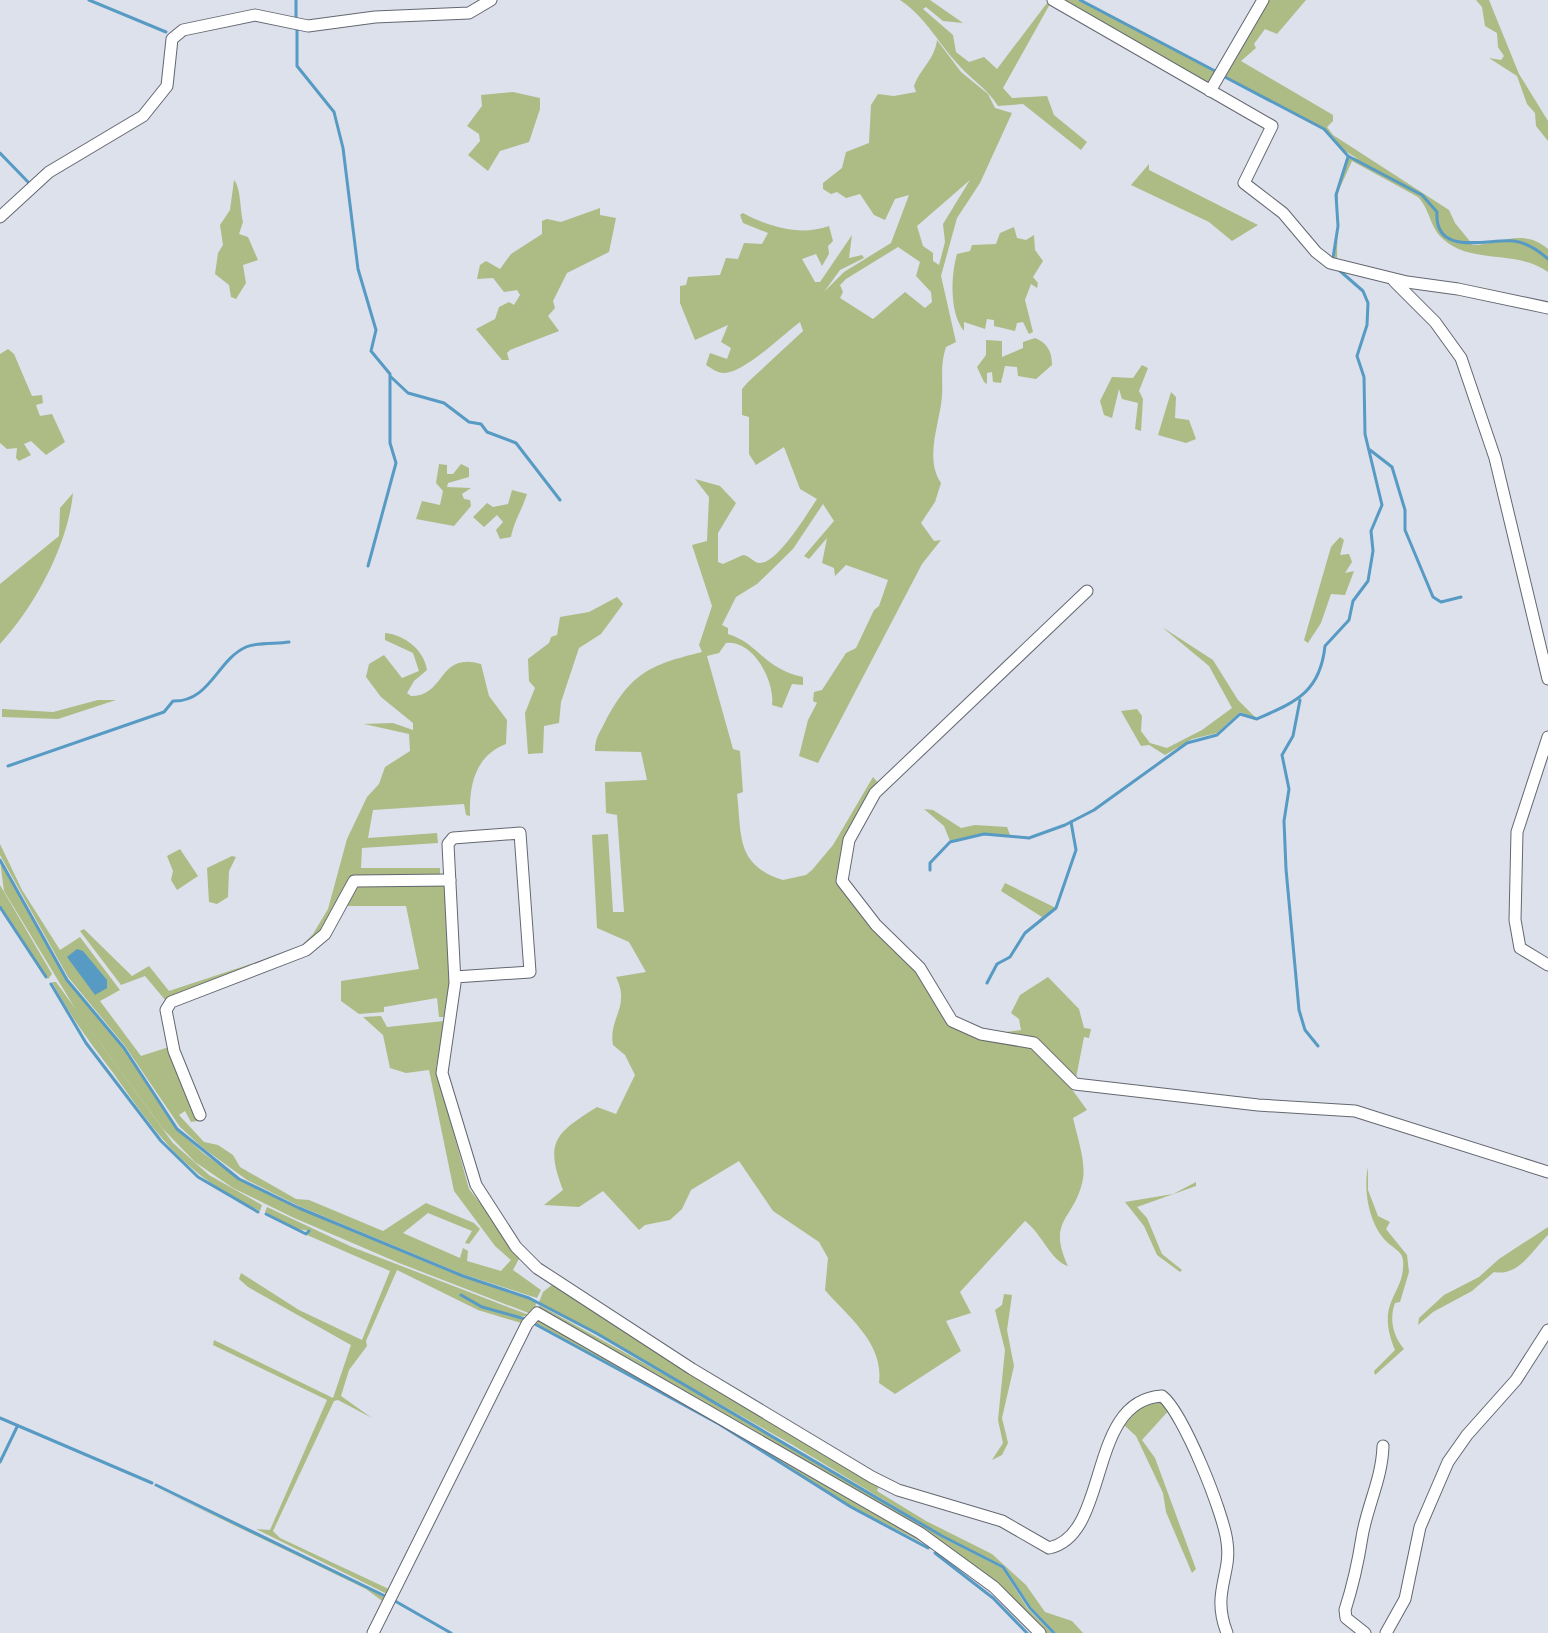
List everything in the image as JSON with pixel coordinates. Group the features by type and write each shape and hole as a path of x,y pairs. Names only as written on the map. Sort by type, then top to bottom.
{"street":[{"path":"253,0 255,15"},
{"path":"0,217 49,172 114,133 132,126 143,116 167,86 174,34 255,15 308,26 375,17 469,13 491,0"},
{"path":"1053,0 1272,126 1244,183 1283,213 1325,260 1392,279 1548,308"},
{"path":"1210,91 1263,0"},
{"path":"1392,279 1435,322 1461,358 1495,458 1548,679"},
{"path":"1087,591 875,793 856,825 844,854 841,873 850,894 876,925 920,968 952,1021 981,1034 1034,1043 1075,1084 1258,1105 1355,1111 1548,1172"},
{"path":"1548,737 1517,832 1515,920 1520,948 1548,965"},
{"path":"455,977 530,972 523,837 514,831 453,838 448,844 455,999 442,1056 442,1073 452,1115 476,1185 516,1247 537,1268 692,1369 872,1477 898,1490 1002,1521 1049,1548 1072,1538 1079,1527 1104,1454 1125,1415 1146,1400 1162,1396 1179,1416 1194,1446 1227,1541 1220,1607 1227,1633"},
{"path":"200,1115 174,1051 166,1010 171,1002 306,950 325,934 354,881 450,880"},
{"path":"373,1633 527,1324 537,1313 920,1533 994,1587 1040,1633"},
{"path":"1386,1633 1405,1599 1420,1527 1448,1462 1467,1435 1516,1380 1548,1330"},
{"path":"1365,1633 1346,1618 1345,1610 1360,1564 1362,1538 1382,1465 1383,1446"}],"green space":[{"path":"900,0 930,0 963,23 943,21 926,7 923,9 953,35 956,52 969,62 984,57 997,69 1047,3 1050,4 1003,88 1012,98 1047,96 1054,115 1087,142 1081,150 1023,104 998,106 955,61 923,21"},
{"path":"1058,0 1077,0 1104,12 1219,74 1211,87"},
{"path":"1266,0 1306,0 1277,34 1265,29 1254,44 1256,48 1241,61 1333,115 1333,121 1327,127 1333,135 1449,210 1455,223 1473,245 1529,239 1548,249 1548,272 1522,261 1480,255 1454,247 1439,235 1418,197 1352,161 1338,192 1338,220 1336,195 1349,157 1358,159 1342,149 1324,128 1223,75"},
{"path":"1476,0 1489,0 1519,74 1548,121 1548,141 1536,126 1535,113 1527,104 1517,76 1489,58 1501,60 1504,56 1498,47 1497,33 1485,26 1482,7"},
{"path":"937,40 961,72 988,94 995,108 1012,113 980,183 957,218 941,276 956,342 946,347 944,354 942,396 934,440 934,463 941,483 935,502 921,523 934,541 941,540 922,564 818,763 799,756 808,720 817,703 813,701 814,692 822,690 846,653 856,648 874,610 879,606 888,580 846,565 835,576 834,568 822,563 827,538 809,559 804,556 834,521 823,504 793,549 757,584 736,597 722,625 728,628 728,634 747,643 779,668 803,677 803,685 792,684 782,708 772,705 766,674 754,655 745,648 726,643 719,653 707,656 733,749 740,751 743,792 737,794 741,835 744,847 756,866 783,880 806,875 833,845 873,777 880,785 839,873 902,952 950,1020 1028,1043 1068,1084 1087,1110 1073,1118 1084,1172 1079,1193 1061,1229 1062,1250 1068,1266 1056,1258 1025,1221 960,1292 971,1313 946,1321 961,1351 895,1394 879,1383 876,1356 863,1332 825,1290 828,1258 819,1242 773,1211 739,1161 691,1190 682,1209 670,1220 645,1225 639,1230 603,1191 579,1207 544,1205 563,1190 557,1173 555,1149 563,1132 597,1107 616,1114 635,1075 625,1055 613,1045 613,1027 621,996 616,977 646,972 629,942 597,928 592,835 608,834 613,912 624,912 617,815 606,813 605,782 647,780 641,752 595,751 595,747 614,705 633,682 655,667 702,652 699,645 712,606 692,545 707,541 709,497 695,479 720,486 736,503 718,533 718,562 723,564 743,555 759,563 774,556 817,499 800,489 784,447 756,465 749,454 749,417 742,415 742,389 803,331 800,322 742,367 719,372 706,365 710,353 727,359 731,348 721,342 728,325 695,340 680,303 680,286 686,285 688,277 720,275 726,258 738,259 744,243 762,244 768,233 743,223 740,215 743,213 786,229 808,230 829,226 833,241 828,246 829,254 822,266 816,254 802,259 815,282 820,282 852,235 849,258 862,255 864,258 840,270 824,292 844,272 891,243 909,195 895,199 885,220 874,215 860,194 846,198 837,192 831,194 823,189 823,183 842,168 846,152 869,143 871,105 878,94 894,96 916,92 914,86","holes":["970,180 943,224 945,242 939,265 933,261 933,253 923,246 917,226","898,247 920,262 916,276 931,292 932,302 925,308 905,292 873,319 840,298 843,292 840,285 846,279"]},
{"path":"513,92 540,98 540,109 529,142 500,151 488,171 468,155 480,141 479,134 467,126 482,106 481,95"},
{"path":"1149,164 1149,170 1258,225 1232,241 1209,222 1131,185"},
{"path":"234,180 243,222 239,234 248,237 258,260 243,265 246,283 236,299 231,297 229,285 215,274 218,253 223,245 220,225 230,210"},
{"path":"600,208 600,215 616,218 609,252 567,273 553,301 555,308 548,316 559,331 510,350 507,353 509,360 502,360 476,329 495,319 499,307 509,302 514,305 520,295 517,290 504,292 493,278 477,279 480,265 486,261 500,269 511,254 542,234 542,221 561,222"},
{"path":"1014,227 1017,238 1026,240 1034,235 1035,250 1043,261 1033,277 1038,283 1037,288 1031,284 1025,300 1033,332 1029,334 1023,322 1017,323 1015,331 994,326 994,320 987,319 985,329 964,322 964,331 956,314 953,294 957,254 970,251 972,245 996,244 1000,233"},
{"path":"1337,231 1337,262 1334,261"},
{"path":"1035,338 1048,348 1052,365 1036,379 1018,376 1017,367 1005,366 1001,383 993,382 992,372 987,373 987,384 984,382 977,367 986,355 986,340 1002,341 1002,357 1023,348 1023,342"},
{"path":"8,349 14,354 32,396 42,395 43,403 36,405 40,416 52,414 65,442 46,455 31,441 24,444 31,455 19,461 16,458 17,448 7,449 0,443 0,354"},
{"path":"1142,365 1148,368 1139,391 1143,399 1141,431 1135,429 1138,403 1122,399 1119,389 1112,418 1104,415 1100,401 1112,377 1133,378"},
{"path":"1171,392 1176,397 1175,418 1189,420 1196,439 1186,443 1158,435"},
{"path":"439,464 447,465 447,474 453,474 461,464 469,468 469,477 448,483 447,487 471,488 462,494 464,499 470,500 471,506 454,526 416,519 422,501 440,505 443,491 436,483"},
{"path":"512,490 527,494 511,537 500,539 496,530 503,522 497,515 484,527 473,517 487,503 493,507 508,504"},
{"path":"73,493 64,533 48,574 25,612 0,644 0,584 59,536 60,508"},
{"path":"1340,537 1344,540 1340,555 1349,554 1352,562 1345,573 1354,571 1345,595 1331,594 1321,623 1308,643 1304,640 1331,547"},
{"path":"617,597 623,604 601,634 579,648 561,702 559,723 544,726 543,753 528,754 525,713 535,688 529,681 528,659 557,635 560,617 589,612"},
{"path":"1162,627 1213,660 1238,700 1256,718 1240,712 1217,733 1192,739 1165,755 1149,745 1141,746 1121,711 1137,709 1142,716 1141,731 1150,743 1167,748 1202,730 1232,708 1209,666"},
{"path":"385,633 400,637 412,645 425,663 427,670 414,681 407,693 411,696 431,689 449,668 457,664 481,664 489,696 507,720 506,744 487,756 476,773 470,816 466,815 464,804 373,810 368,838 437,833 438,843 362,848 361,868 440,868 440,876 355,876 323,932 305,947 166,1001 145,976 121,985 80,931 84,929 132,976 149,966 169,991 299,948 313,934 328,909 347,839 367,797 379,784 385,767 410,751 409,734 364,724 393,723 413,730 413,723 381,697 366,677 369,664 384,655 402,678 419,671 413,653 385,640"},
{"path":"98,700 116,700 58,719 2,717 2,709 53,712"},
{"path":"924,809 933,810 961,828 975,825 1007,827 1010,835 1029,838 984,833 950,841 944,826"},
{"path":"0,844 22,890 60,950 80,937 120,990 100,1001 141,1056 172,1046 198,1121 191,1122 185,1111 179,1115 204,1142 218,1145 233,1155 240,1167 296,1199 309,1200 383,1231 426,1203 474,1223 480,1229 469,1244 465,1243 472,1231 428,1213 403,1233 460,1258 463,1248 468,1251 467,1261 501,1271 511,1260 495,1246 454,1191 429,1070 406,1073 390,1068 383,1035 363,1017 381,1016 387,1027 444,1021 436,1069 469,1189 521,1255 513,1270 541,1290 537,1298 462,1274 299,1206 247,1180 203,1148 180,1127 125,1046 68,977 0,855"},
{"path":"180,849 198,876 177,890 171,880 173,871 167,856"},
{"path":"236,857 229,871 228,897 217,904 209,902 207,868"},
{"path":"0,861 67,980 123,1048 177,1130 203,1153 239,1179 299,1209 462,1277 529,1298 536,1302 535,1311 531,1314 399,1263 292,1217 233,1188 195,1162 163,1129 76,1010 4,891"},
{"path":"1005,883 1056,908 1034,925 1042,917 1001,891"},
{"path":"0,885 52,974 48,979 0,905"},
{"path":"358,886 444,886 451,977 445,1017 439,1017 437,998 384,1007 384,1012 359,1014 341,1001 341,981 419,969 406,906 346,906"},
{"path":"1048,977 1079,1009 1084,1028 1091,1029 1089,1038 1084,1037 1076,1078 1042,1048 997,1033 1021,1030 1019,1019 1011,1013 1020,995"},
{"path":"52,982 56,982 173,1143 209,1175 262,1205 260,1211 212,1184 176,1153 81,1030"},
{"path":"1368,1167 1368,1190 1378,1216 1390,1222 1386,1229 1407,1255 1409,1272 1400,1302 1395,1303 1392,1315 1397,1339 1404,1349 1375,1375 1374,1371 1395,1350 1388,1320 1392,1299 1403,1272 1403,1260 1381,1235 1372,1217 1366,1186"},
{"path":"1196,1182 1196,1186 1137,1207 1147,1218 1162,1254 1182,1270 1180,1272 1157,1255 1144,1226 1125,1202 1173,1194"},
{"path":"267,1207 352,1247 529,1315 505,1313 460,1296 484,1309 527,1320 519,1328 521,1323 478,1310 397,1270 366,1341 367,1346 349,1370 341,1396 372,1418 338,1400 334,1401 273,1531 280,1538 391,1590 389,1595 256,1529 270,1530 327,1400 213,1345 214,1340 333,1398 351,1345 248,1287 239,1279 241,1273 299,1310 362,1340 390,1271 307,1235 309,1231 297,1229 265,1212"},
{"path":"1548,1227 1548,1235 1518,1266 1494,1272 1472,1291 1433,1312 1418,1325 1419,1318 1444,1295 1479,1277 1499,1259"},
{"path":"553,1284 879,1485 877,1491 926,1521 992,1554 1026,1585 1045,1612 1072,1621 1083,1633 1056,1633 1031,1607 1004,1566 942,1535 791,1444 539,1302 543,1292"},
{"path":"1004,1294 1012,1295 1007,1330 1014,1366 1002,1418 1008,1443 1002,1455 992,1460 1003,1443 998,1420 1005,1350 995,1310 1002,1305"},
{"path":"539,1305 728,1410 941,1537 1002,1568 1028,1609 1052,1633 1043,1633 937,1545 538,1311"},
{"path":"536,1317 919,1535 931,1547 851,1506 719,1423 532,1321"},
{"path":"1161,1402 1171,1408 1142,1440 1155,1458 1196,1569 1192,1573 1166,1512 1163,1493 1136,1436 1124,1425 1141,1407"},
{"path":"155,1487 387,1599 385,1603 366,1589"}],"water":[{"path":"77,949 83,951 107,980 107,988 95,995 67,957"}],"waterway":[{"path":"89,0 166,32"},
{"path":"296,0 296,20"},
{"path":"1080,0 1217,72"},
{"path":"297,29 297,66 334,112 343,148 358,269 376,330 371,351 390,374 390,443 396,463 368,566"},
{"path":"1223,76 1324,129 1348,156 1422,195 1437,212 1438,226 1444,236 1465,243 1519,242 1548,259"},
{"path":"0,153 29,183"},
{"path":"1333,258 1338,226 1336,195 1348,157"},
{"path":"930,870 930,863 950,842 984,834 1029,838 1065,825 1094,810 1187,743 1217,735 1240,714 1257,719 1294,701 1318,675 1325,646 1349,620 1353,601 1368,581 1373,551 1371,531 1382,505 1365,434 1364,377 1357,356 1367,325 1368,303 1363,291 1340,271"},
{"path":"391,377 408,393 444,403 469,422 481,424 487,432 516,443 560,500"},
{"path":"1370,450 1392,467 1405,510 1405,530 1433,597 1441,602 1461,597"},
{"path":"8,766 164,712 173,701 186,700 205,688 228,661 246,647 289,642"},
{"path":"1300,700 1293,736 1282,755 1289,789 1284,821 1286,869 1299,1010 1305,1030 1318,1046"},
{"path":"987,983 997,964 1010,957 1025,933 1056,908 1076,850 1071,822"},
{"path":"0,860 67,980 124,1048 177,1129 239,1179 299,1208 463,1276 529,1298 596,1333 942,1536 1003,1567 1030,1608 1054,1633"},
{"path":"0,907 46,977"},
{"path":"51,984 86,1043 161,1141 198,1177 258,1212"},
{"path":"266,1214 306,1234 309,1231"},
{"path":"461,1295 482,1307 525,1319"},
{"path":"533,1323 719,1424 851,1507 928,1548"},
{"path":"0,1418 152,1483"},
{"path":"0,1462 17,1427"},
{"path":"156,1485 387,1597"},
{"path":"935,1553 993,1598 1027,1633"},
{"path":"395,1601 451,1633"}]}
